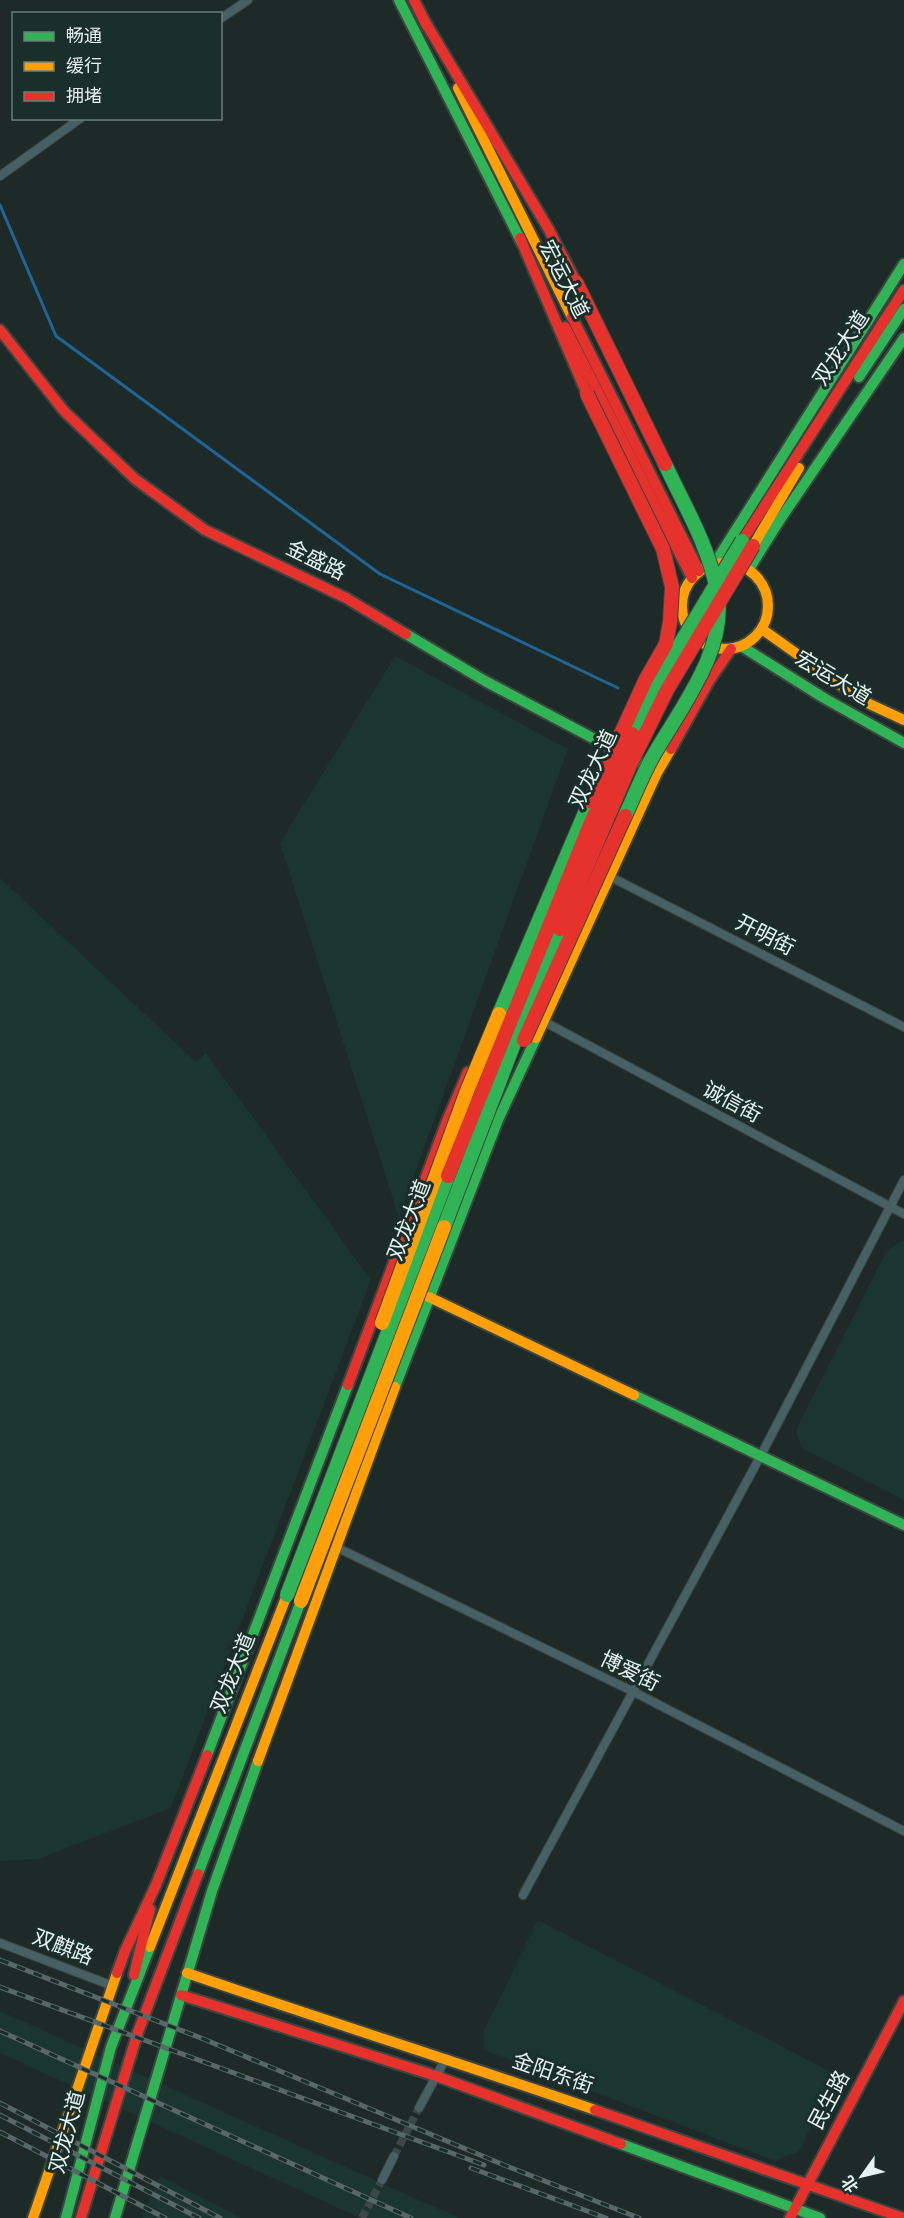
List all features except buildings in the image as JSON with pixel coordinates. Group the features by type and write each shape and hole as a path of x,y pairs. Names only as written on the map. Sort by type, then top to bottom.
{"main road":[{"name":"宏运大道","path":"399,0 695,574"},
{"name":"宏运大道","path":"414,0 695,574"},
{"path":"424,21 542,218 576,282 708,555 718,593 717,623 710,652 697,682 651,760 520,1049 485,1117"},
{"path":"356,1410 392,1292 467,1090 588,804 646,679 666,644 670,622 672,587 663,549 587,394 520,238"},
{"name":"双龙大道","path":"716,563 796,432 904,264"},
{"name":"双龙大道","path":"65,2218 111,2047 472,1112 616,766 660,677 742,541 904,290"},
{"name":"双龙大道","path":"81,2218 138,2032 485,1117 541,973 630,765 667,690 815,442 904,309"},
{"name":"金盛路","path":"0,330 64,411 135,479 205,531 345,598 485,681 657,773"},
{"path":"749,570 779,521 904,338"},
{"path":"115,2218 222,1861 429,1297 498,1120 657,773 709,681 736,648 753,639 762,629 768,616 769,603 758,577 749,570 727,562 716,563 695,574 686,586 682,598 682,611 685,623 693,635 704,644 717,649 736,648"},
{"name":"双龙大道","path":"156,1885 272,1588 447,1121 609,746 685,623"},
{"name":"宏运大道","path":"762,629 863,701 904,720"},
{"name":"宏运大道","path":"736,648 904,743"},
{"path":"429,1297 904,1525"},
{"path":"126,2008 156,1885"},
{"path":"33,2218 125,1952 156,1885"},
{"name":"金阳东街","path":"187,1973 297,2011 446,2058 903,2218"},
{"name":"金阳东街","path":"181,1995 436,2076 793,2213 820,2218"},
{"name":"民生路","path":"793,2213 904,2001"},
{"path":"88,2218 89,2186"}],"street":[{"path":"222,18 248,0"},
{"path":"2,174 78,120"},
{"name":"开明街","path":"609,876 904,1027"},
{"name":"诚信街","path":"543,1021 904,1214"},
{"path":"523,1895 760,1457 904,1180"},
{"name":"博爱街","path":"338,1548 634,1692 904,1831"},
{"name":"双麒路","path":"0,1943 113,1986"},
{"path":"419,2108 446,2058"},
{"path":"381,2180 394,2156"}],"shaded area":[{"path":"395,656 568,749 399,1218 280,843"},
{"path":"0,878 196,1062 206,1053 371,1280 171,1808 38,1859 0,1861"},
{"path":"900,1241 904,1241 904,1500 804,1449 797,1436 797,1428 886,1252"},
{"path":"538,1920 837,2075 799,2151 775,2161 484,2050 483,2032"},
{"path":"0,2011 459,2218 360,2218 0,2053"},
{"path":"160,2176 241,2218 142,2217"}],"waterway":[{"path":"0,205 56,336 380,574 618,688"}],"tunnel":[{"path":"394,2156 419,2108"},
{"path":"362,2218 382,2180"}],"railway":[{"path":"0,1960 206,2040 504,2165 639,2218"},
{"path":"0,1987 484,2165"},
{"path":"0,2031 411,2218"},
{"path":"0,2103 220,2218"},
{"path":"0,2115 199,2218"},
{"path":"0,2132 165,2218"},
{"path":"471,2168 606,2218"}],"traffic: fast":[{"path":"399,0 522,243"},
{"path":"715,563 904,264"},
{"path":"859,377 904,309"},
{"path":"749,569 779,521 904,338"},
{"path":"625,816 652,758 688,699 709,657 716,635 719,613 717,591 708,558 665,464"},
{"path":"632,734 660,677 742,541"},
{"path":"406,634 485,681 655,771"},
{"path":"741,646 824,698 904,743"},
{"path":"499,1014 590,801"},
{"path":"444,1227 560,929"},
{"path":"395,1387 498,1120 536,1038"},
{"path":"287,1595 448,1176"},
{"path":"207,1755 348,1385"},
{"path":"634,1395 904,1525"},
{"path":"198,1874 301,1601"},
{"path":"115,2218 212,1891 258,1761"},
{"path":"66,2218 111,2047 150,1947"},
{"path":"621,2144 820,2218"}],"traffic: slow":[{"path":"458,88 572,317"},
{"path":"753,546 799,468"},
{"path":"717,563 733,563 756,575 765,589 768,606 765,623 756,637 733,649 717,649 701,642 689,630 682,614 682,598 689,582 701,570 717,563"},
{"path":"762,629 863,701 904,720"},
{"path":"536,1038 657,773 671,749"},
{"path":"382,1323 467,1091 499,1014"},
{"path":"301,1601 444,1227"},
{"path":"429,1297 634,1395"},
{"path":"258,1761 395,1387"},
{"path":"150,1947 287,1595"},
{"path":"33,2218 117,1973"},
{"path":"187,1973 595,2110"}],"traffic: jam":[{"path":"414,0 427,26"},
{"path":"424,20 548,228 576,282"},
{"path":"520,238 587,394"},
{"path":"576,282 665,464"},
{"path":"742,541 904,290"},
{"path":"572,317 699,571"},
{"path":"565,327 692,578"},
{"path":"0,330 64,411 135,479 205,530 346,598 406,634"},
{"path":"587,394 663,549 672,587 666,644 646,679 590,801"},
{"path":"560,929 630,765 667,690 753,546"},
{"path":"671,749 709,681 731,649"},
{"path":"448,1176 590,825 632,734"},
{"path":"524,1040 625,816"},
{"path":"348,1385 447,1121 468,1072"},
{"path":"117,1973 156,1885 207,1755"},
{"path":"81,2218 138,2032 198,1874"},
{"path":"134,1975 150,1909"},
{"path":"181,1995 436,2076 621,2144"},
{"path":"790,2218 904,2001"},
{"path":"595,2110 903,2218"}]}
